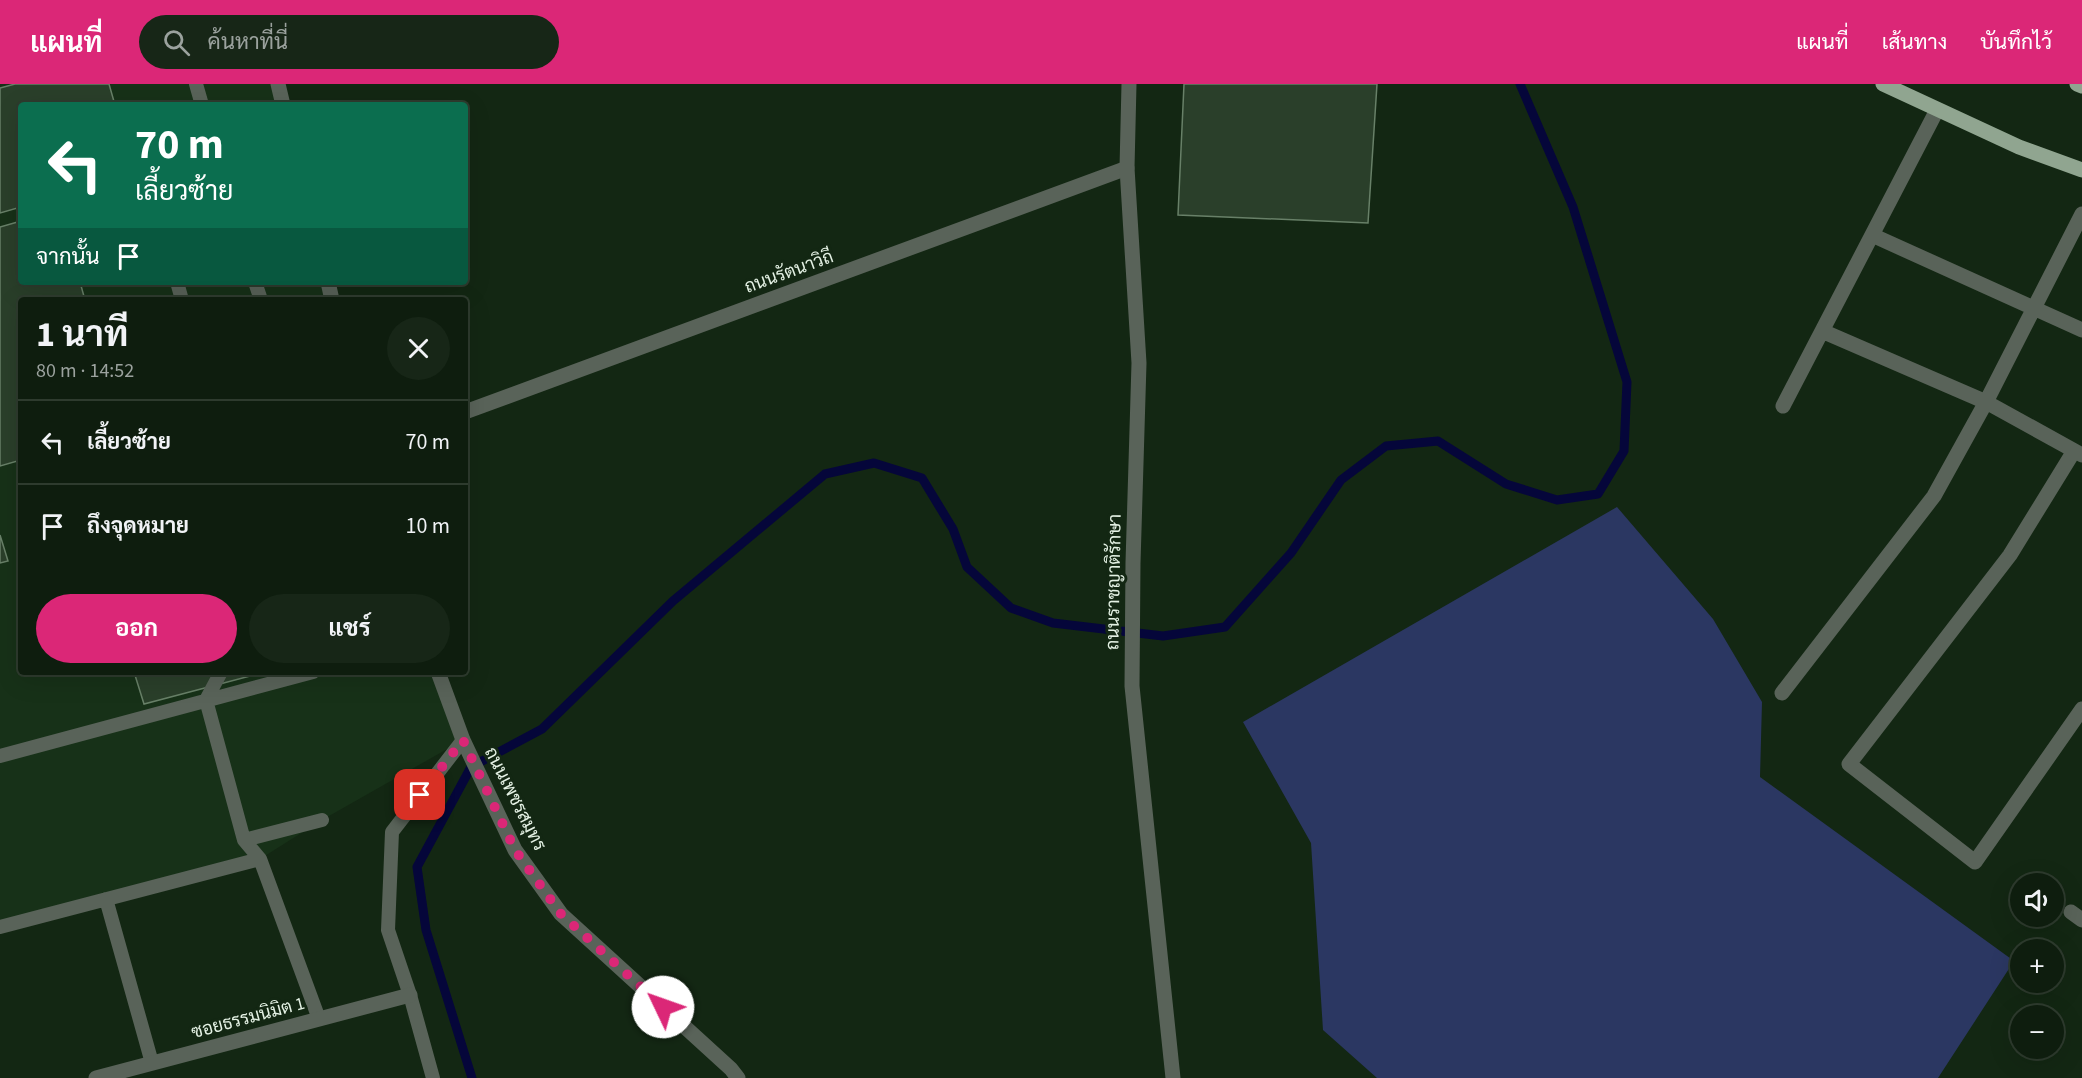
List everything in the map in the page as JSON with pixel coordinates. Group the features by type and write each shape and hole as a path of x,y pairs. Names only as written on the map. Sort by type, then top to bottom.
{"main road":[{"path":"1883,84 2019,147 2082,170"},
{"path":"2077,84 2082,86"}],"street":[{"path":"278,84 282,102"},
{"name":"ถนนราชญาติรักษา","path":"1129,84 1127,168 1139,363 1132,686 1173,1078"},
{"path":"1783,406 1937,110"},
{"name":"ถนนรัตนาวิถี","path":"468,411 1127,168"},
{"path":"1782,693 1934,496 1986,402 2082,214"},
{"path":"1872,235 2082,330"},
{"path":"1822,331 1986,402 2078,453 2010,555 1849,764 1975,862 2082,709"},
{"name":"ถนนเพชรสมุทร","path":"439,675 463,740 515,850 561,914 731,1069 738,1078"},
{"name":"ซอยธรรมนิมิต 1","path":"96,1078 410,995"}],"lane":[{"path":"196,84 201,102"},
{"path":"219,675 206,700 244,840 260,859 319,1019"},
{"path":"0,756 302,675"},
{"path":"433,1078 410,995 388,930 392,832 463,740"},
{"path":"244,840 322,820"},
{"path":"0,927 260,859"},
{"path":"106,899 152,1063"}],"shaded area":[{"path":"0,84 280,84 284,102 18,102 18,285 333,285 336,297 18,297 18,675 439,675 463,740 322,820 260,859 0,927"},
{"path":"1617,507 1713,619 1762,702 1760,777 2010,958 2010,967 1938,1078 1377,1078 1323,1030 1311,843 1243,722"}],"building":[{"path":"15,84 109,84 114,102 18,102 18,208 0,213 0,88"},
{"path":"1184,84 1377,84 1368,223 1178,215"},
{"path":"18,222 18,285 81,285 84,297 18,297 18,461 0,466 0,227"},
{"path":"0,535 8,561 0,563"},
{"path":"135,675 254,675 144,704"}],"waterway":[{"path":"472,1078 426,930 417,867 471,767 542,729 673,601 825,474 874,463 922,478 953,529 967,567 1011,608 1053,623 1163,636 1225,627 1291,553 1341,480 1386,446 1438,441 1506,484 1557,500 1598,494 1624,451 1627,382 1573,207 1520,84"}],"route":[{"path":"420,795 463,740 515,850 561,914 663,1007"}]}
